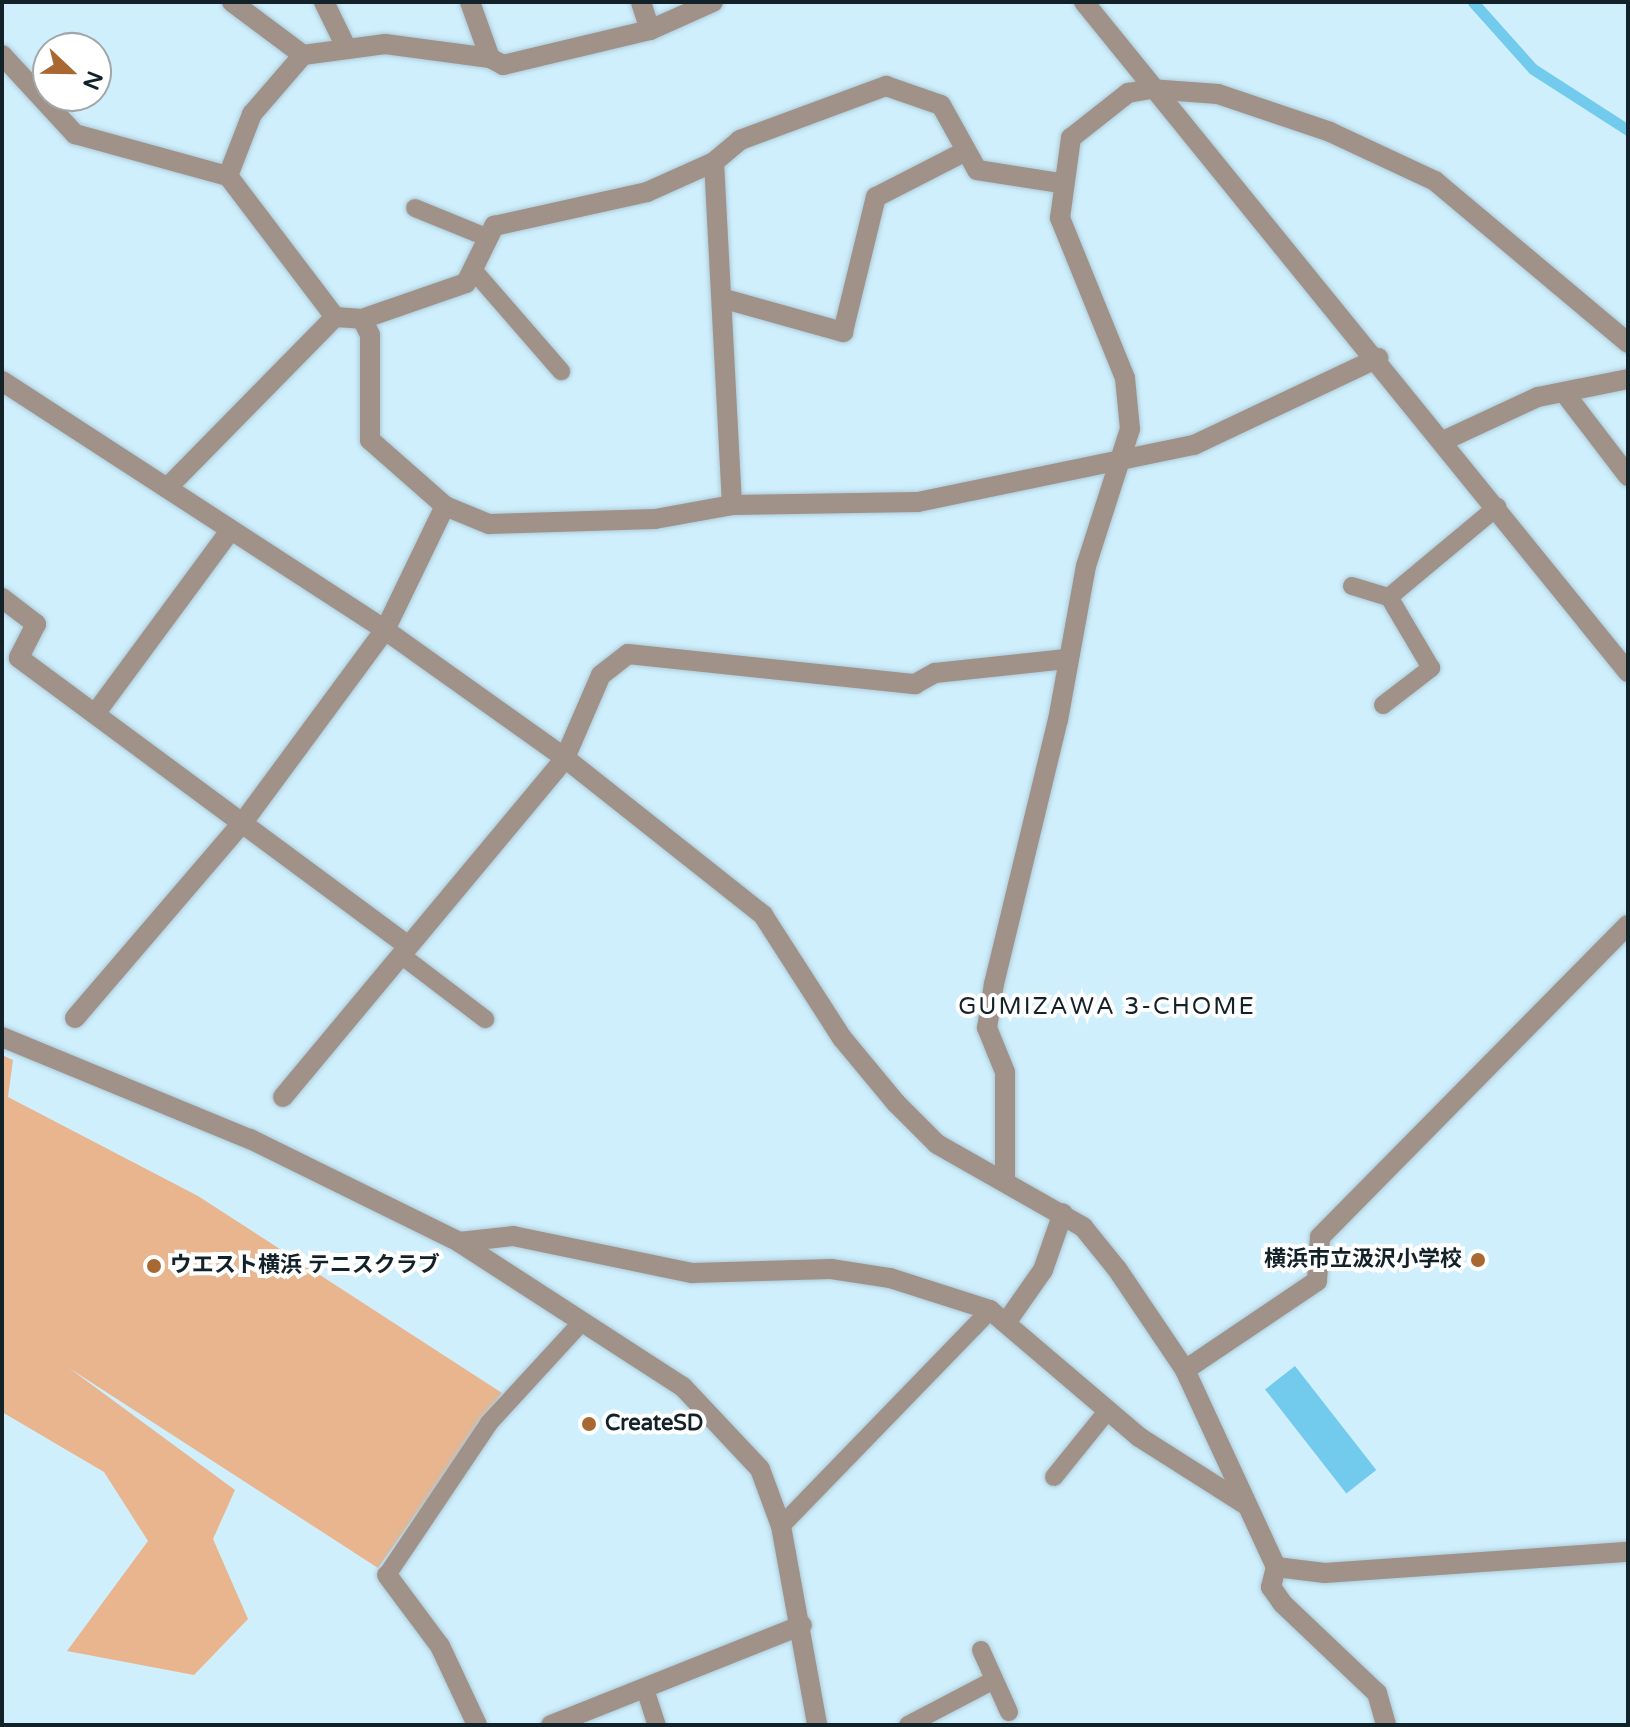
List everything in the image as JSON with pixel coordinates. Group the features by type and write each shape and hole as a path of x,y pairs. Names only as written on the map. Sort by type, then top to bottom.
{"street":[{"path":"232,2 303,55"},
{"path":"324,2 345,45"},
{"path":"470,2 490,58"},
{"path":"641,2 650,30"},
{"path":"228,176 252,114 303,55 345,45 490,58 503,65 650,30 713,2"},
{"path":"1084,2 1150,89 1378,358 1628,672"},
{"path":"2,55 75,134 228,176 335,317 362,319 435,298 474,271 486,237 494,226 647,192 714,162 740,140 886,86 941,105 964,152 977,170 1000,177 1059,183"},
{"path":"1005,1181 1005,1072 987,1028 1066,659 1117,466 1130,429 1125,378 1060,218 1059,183 1071,138 1128,93 1150,89 1218,94 1379,150 1435,181 1628,343"},
{"path":"725,299 843,332 876,197 964,152"},
{"path":"714,162 725,299 732,505"},
{"path":"167,488 335,317"},
{"path":"362,319 370,335 370,440 445,506 489,524 655,519 732,505 918,502 1117,466 1194,445 1378,358"},
{"path":"1443,441 1538,397 1566,395 1628,379"},
{"path":"2,381 385,630 565,758 763,915 842,1038 896,1103 937,1144 1063,1213 1117,1269 1185,1370 1276,1567 1271,1587 1377,1693 1386,1725"},
{"path":"1566,395 1628,476"},
{"path":"75,1018 244,821 385,630 445,506"},
{"path":"95,714 230,531"},
{"path":"2,598 36,624 19,658 244,821 404,950"},
{"path":"283,1097 565,758 601,675 628,654 915,684 935,673 1066,659"},
{"path":"1185,1370 1317,1281 1320,1237 1628,925"},
{"path":"2,1037 250,1139 459,1242 683,1387 733,1433 760,1469 781,1526 802,1625 817,1725"},
{"path":"999,1315 1043,1270 1063,1213"},
{"path":"459,1242 513,1236 692,1273 831,1269 890,1278 999,1315 1108,1410 1246,1505"},
{"path":"1276,1567 1325,1573 1628,1552"},
{"path":"387,1575 440,1646 477,1725"},
{"path":"551,1725 646,1692 802,1625"}],"lane":[{"path":"415,208 486,237"},
{"path":"474,271 561,371"},
{"path":"1389,597 1497,507"},
{"path":"1352,586 1389,597 1431,668 1383,705"},
{"path":"404,950 485,1019"},
{"path":"781,1526 999,1315"},
{"path":"387,1575 489,1423 582,1322"},
{"path":"1054,1477 1108,1410"},
{"path":"981,1650 1009,1712"},
{"path":"908,1725 994,1680"},
{"path":"646,1692 657,1725"}],"shaded area":[{"name":"ウエスト横浜 テニスクラブ","path":"2,1055 13,1060 8,1097 198,1196 502,1393 378,1568 69,1368 235,1490 213,1539 248,1619 194,1675 67,1651 148,1541 104,1472 2,1412"}],"water":[{"path":"1295,1366 1376,1470 1346,1493 1265,1389"}],"waterway":[{"path":"1473,2 1533,69 1628,130"}],"place":[{"name":"横浜市立汲沢小学校","path":"1478,1260"},
{"name":"ウエスト横浜 テニスクラブ","path":"154,1266"},
{"name":"CreateSD","path":"589,1424"}],"district":[{"name":"GUMIZAWA 3-CHOME","path":"1107,1007"}]}
